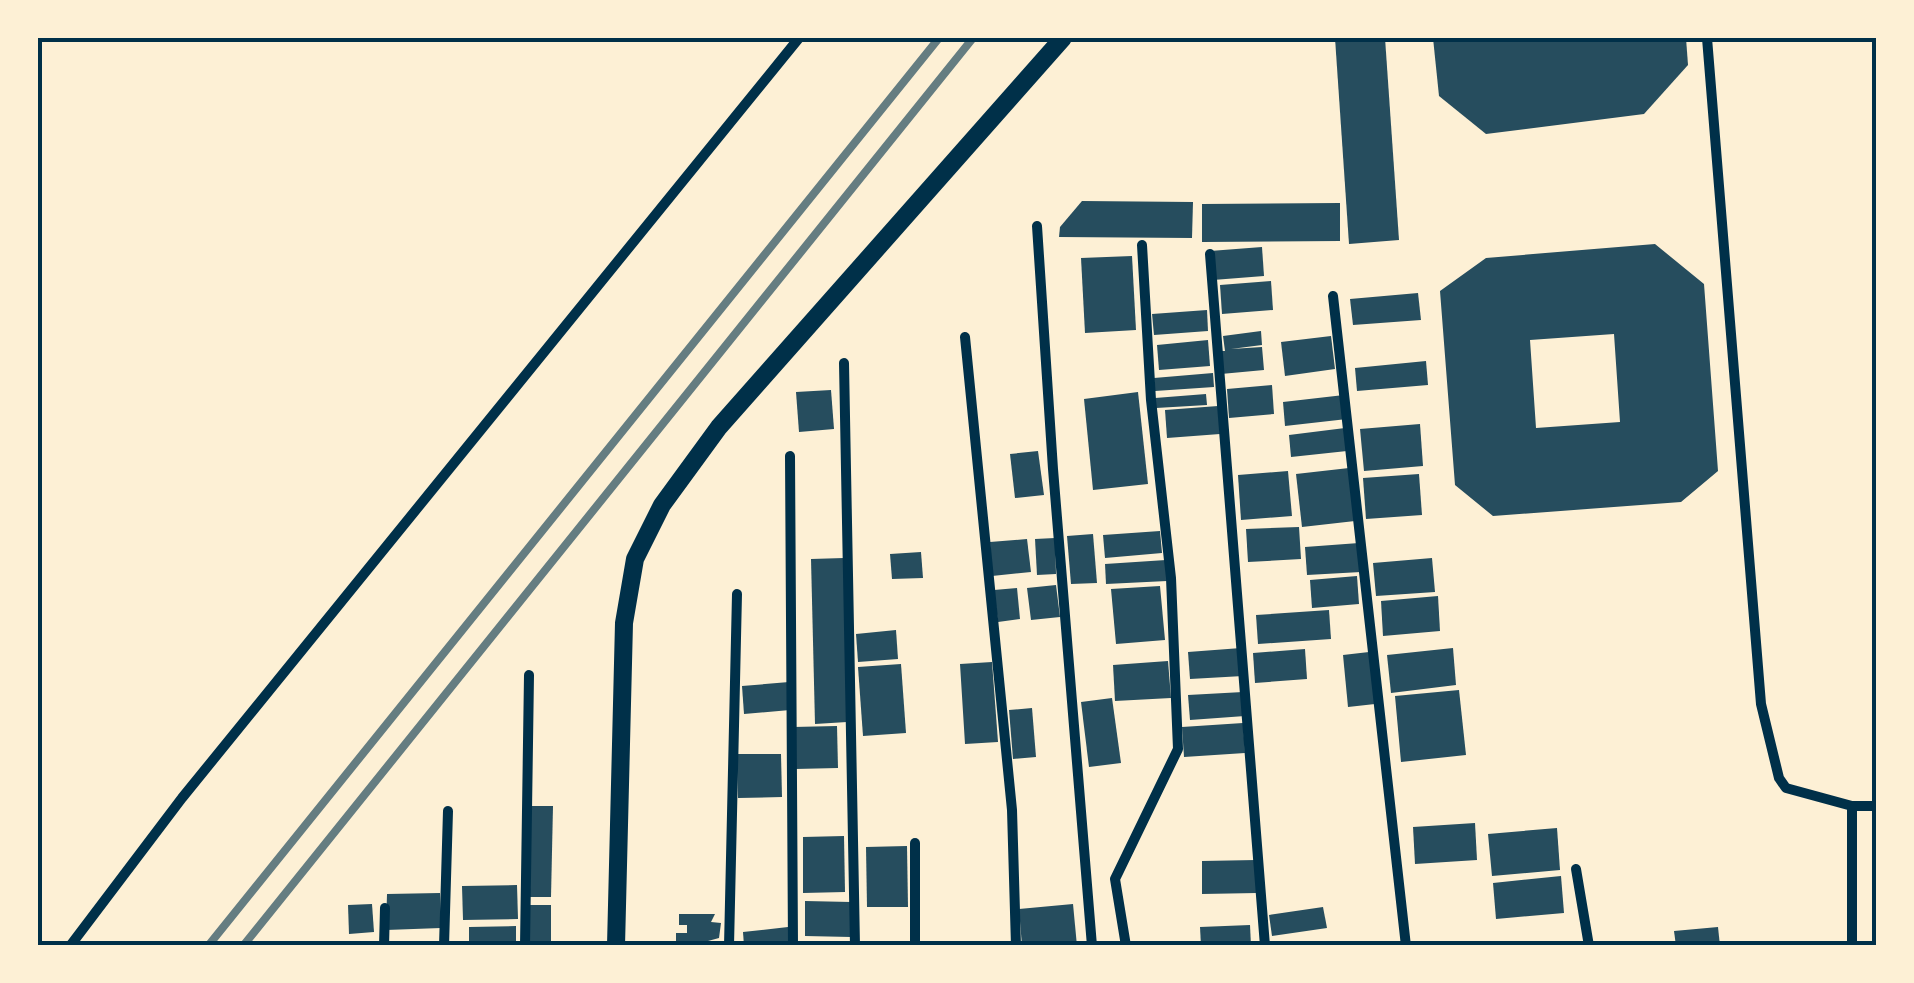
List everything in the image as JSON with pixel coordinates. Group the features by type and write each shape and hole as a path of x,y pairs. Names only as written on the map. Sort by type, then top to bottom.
{"street":[{"path":"70,946 182,798 799,38"},
{"path":"616,946 624,623 635,559 662,505 719,426 1063,38"},
{"path":"1707,38 1761,704 1778,778 1786,788 1852,806 1876,806"},
{"path":"1037,226 1054,488 1092,946"},
{"path":"1126,946 1115,879 1178,749 1170,578 1152,400 1142,244"},
{"path":"1210,254 1264,946"},
{"path":"1333,296 1406,946"},
{"path":"965,337 1012,810 1016,946"},
{"path":"844,363 855,946"},
{"path":"790,456 793,946"},
{"path":"728,946 737,594"},
{"path":"526,946 529,674"},
{"path":"1852,806 1852,946"},
{"path":"444,946 448,811"},
{"path":"915,843 915,946"},
{"path":"1576,869 1589,946"},
{"path":"384,908 384,946"}],"building":[{"path":"1335,38 1385,38 1399,240 1349,244"},
{"path":"1433,38 1686,38 1688,65 1644,114 1486,134 1439,96"},
{"path":"1082,201 1193,202 1192,238 1059,237 1060,227"},
{"path":"1340,203 1340,241 1202,242 1202,204"},
{"path":"1655,244 1704,284 1718,471 1681,502 1493,516 1455,485 1440,291 1486,258","holes":["1614,334 1620,422 1536,428 1530,340"]},
{"path":"1262,247 1264,276 1213,280 1210,251"},
{"path":"1132,256 1136,330 1085,333 1081,258"},
{"path":"1271,281 1273,310 1222,314 1220,285"},
{"path":"1418,293 1421,320 1353,325 1350,299"},
{"path":"1207,310 1208,331 1154,335 1152,314"},
{"path":"1261,331 1262,345 1231,349 1262,347 1264,370 1221,374 1219,351 1225,351 1223,336"},
{"path":"1331,336 1335,369 1285,376 1281,342"},
{"path":"1208,340 1210,366 1159,370 1157,345"},
{"path":"1426,361 1428,385 1357,391 1355,368"},
{"path":"1213,373 1214,387 1155,391 1154,378"},
{"path":"1272,385 1274,414 1229,418 1227,389"},
{"path":"831,390 834,429 799,432 796,392"},
{"path":"1138,392 1148,484 1093,490 1084,399"},
{"path":"1206,394 1207,405 1156,408 1155,398"},
{"path":"1344,395 1347,419 1285,426 1283,402"},
{"path":"1218,406 1220,434 1167,438 1165,410"},
{"path":"1420,424 1423,466 1364,471 1360,429"},
{"path":"1345,428 1347,451 1291,457 1289,435"},
{"path":"1038,451 1044,495 1015,498 1010,454"},
{"path":"1349,468 1355,521 1302,527 1296,474"},
{"path":"1288,471 1292,516 1241,520 1238,475"},
{"path":"1419,474 1422,515 1366,519 1363,478"},
{"path":"1299,527 1301,559 1248,562 1246,529"},
{"path":"1160,531 1162,553 1105,558 1103,535"},
{"path":"1093,534 1097,583 1071,584 1067,536"},
{"path":"1055,538 1056,574 1037,575 1035,539"},
{"path":"1027,539 1031,572 992,576 990,542"},
{"path":"1359,543 1361,572 1307,575 1305,547"},
{"path":"921,552 923,578 892,579 890,554"},
{"path":"844,558 847,722 815,724 811,559"},
{"path":"1432,558 1435,592 1376,596 1373,563"},
{"path":"1166,560 1167,581 1106,584 1105,564"},
{"path":"1357,576 1359,604 1312,608 1310,580"},
{"path":"1056,585 1060,617 1031,620 1027,588"},
{"path":"1160,586 1165,640 1116,644 1111,589"},
{"path":"1017,588 1020,619 998,622 994,590"},
{"path":"1438,596 1440,631 1383,636 1381,601"},
{"path":"1329,610 1331,639 1258,644 1256,615"},
{"path":"896,630 898,659 858,662 856,634"},
{"path":"1241,648 1243,676 1190,679 1188,652"},
{"path":"1453,648 1456,685 1391,693 1387,655"},
{"path":"1305,649 1307,679 1255,683 1253,653"},
{"path":"1369,652 1375,704 1348,707 1343,655"},
{"path":"1168,661 1171,698 1115,701 1113,665"},
{"path":"992,662 998,742 965,744 960,664"},
{"path":"901,664 906,733 863,736 858,667"},
{"path":"789,682 790,710 744,714 742,686"},
{"path":"1459,690 1466,755 1401,762 1395,696"},
{"path":"1243,692 1245,716 1190,720 1188,695"},
{"path":"1112,698 1121,763 1089,767 1081,702"},
{"path":"1032,708 1036,757 1013,759 1009,710"},
{"path":"1243,723 1245,753 1184,757 1182,727"},
{"path":"837,726 838,768 795,769 793,727"},
{"path":"737,754 781,754 782,797 738,798"},
{"path":"531,806 553,806 551,897 530,897"},
{"path":"1475,823 1477,860 1415,864 1413,827"},
{"path":"1557,828 1560,870 1492,876 1488,834"},
{"path":"844,836 845,892 803,893 803,837"},
{"path":"907,846 908,907 867,907 866,847"},
{"path":"1256,860 1257,893 1202,894 1202,861"},
{"path":"1561,876 1564,913 1496,919 1493,883"},
{"path":"517,885 518,919 463,920 462,886"},
{"path":"440,893 441,928 386,930 387,894"},
{"path":"805,901 851,902 851,937 805,936"},
{"path":"372,904 374,932 349,934 348,905"},
{"path":"1073,904 1077,946 1022,946 1019,909"},
{"path":"528,905 551,905 551,946 528,946"},
{"path":"1323,907 1327,928 1272,936 1269,915"},
{"path":"679,914 715,914 711,922 721,923 719,938 708,941 708,946 676,946 676,933 687,933 687,925 679,925"},
{"path":"1250,925 1251,946 1201,946 1200,927"},
{"path":"516,926 516,946 469,946 469,927"},
{"path":"788,927 789,945 744,946 743,932"},
{"path":"1718,927 1720,946 1676,946 1674,931"}],"railway":[{"path":"208,946 939,38"},
{"path":"243,946 973,38"}]}
